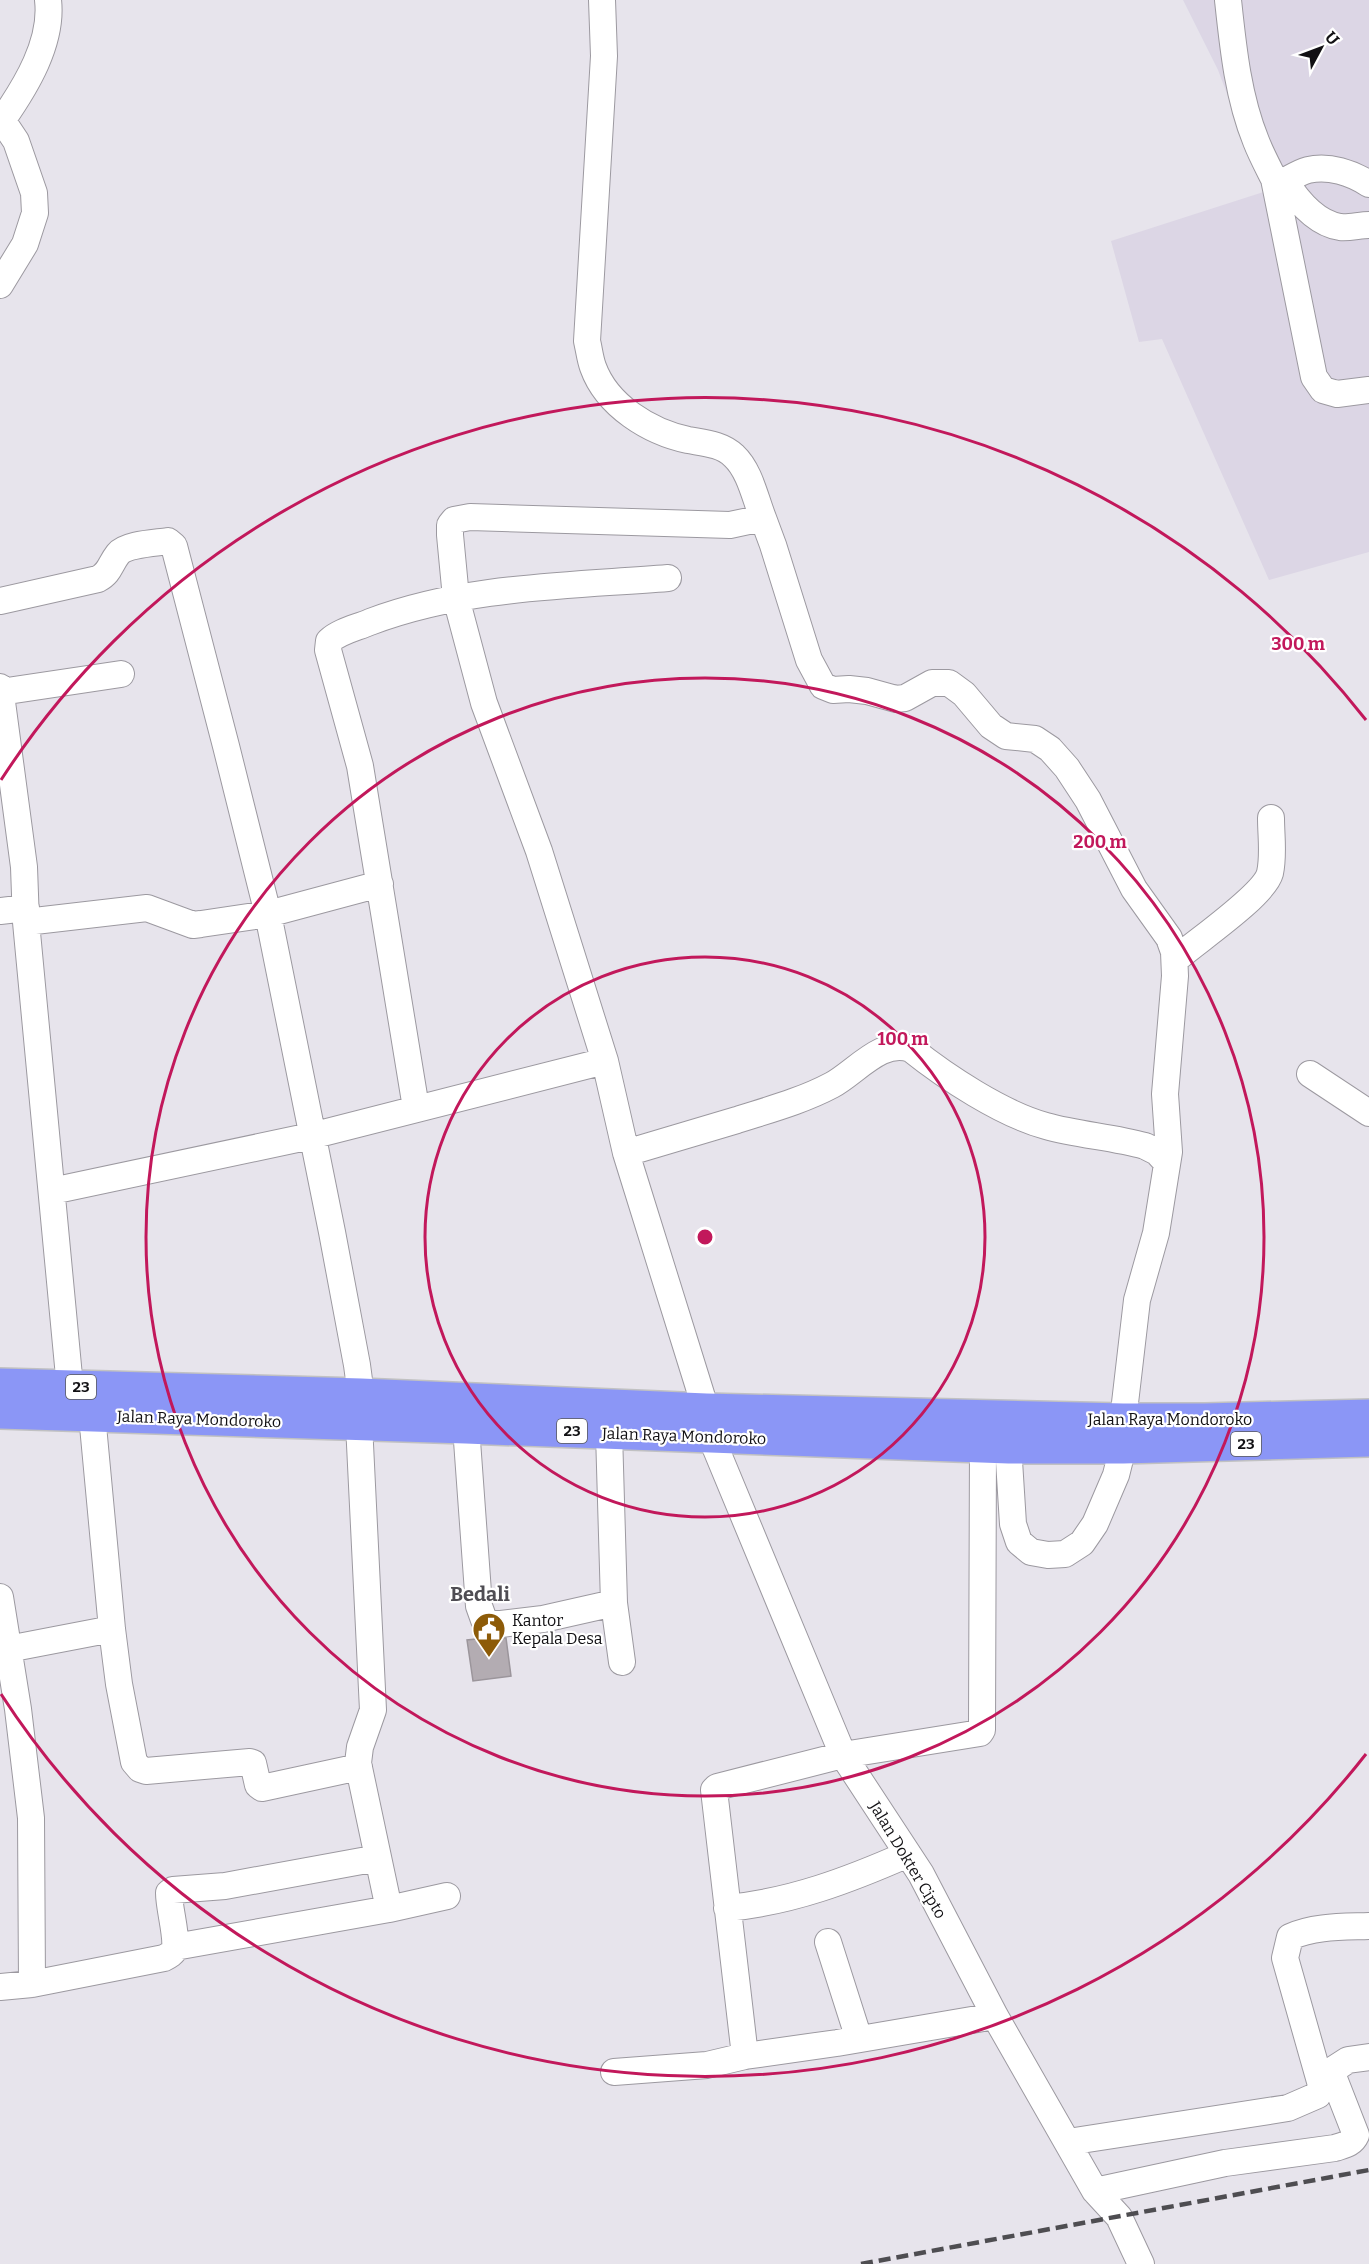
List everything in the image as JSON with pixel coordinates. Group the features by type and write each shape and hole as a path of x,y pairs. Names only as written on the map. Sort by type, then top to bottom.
{"highway":[{"name":"Jalan Raya Mondoroko","path":"0,1385 70,1387 162,1404 360,1409 999,1437 1123,1433 1369,1440"},
{"name":"Jalan Raya Mondoroko","path":"0,1412 93,1415 162,1404"},
{"name":"Jalan Raya Mondoroko","path":"360,1409 466,1427 609,1433 708,1424"},
{"name":"Jalan Raya Mondoroko","path":"1123,1433 1205,1420 1369,1416"}],"street":[{"path":"0,285 25,244 35,213 34,193 19,150 1,118 14,103 46,36 48,0"},
{"path":"602,0 604,56 587,341 594,369 606,389 624,409 645,424 677,437 722,447 742,466 773,545 809,660 823,686 832,690 867,691 896,699 905,698 932,683 944,682 964,694 991,726 1006,736 1035,739 1050,749 1067,768 1088,800 1134,889 1169,938 1174,952 1175,968 1165,1094 1169,1145 1167,1163 1156,1233 1137,1300 1123,1433 1116,1475 1105,1503 1082,1543 1065,1554 1048,1555 1031,1552 1019,1542 1013,1524 999,1437"},
{"path":"1228,0 1234,53 1246,113 1256,141 1280,180 1299,202 1321,218 1339,227 1369,225"},
{"path":"1280,180 1308,170 1328,169 1345,172 1369,184"},
{"path":"1280,180 1314,377 1323,390 1337,394 1369,390"},
{"name":"Jalan Dokter Cipto","path":"763,518 730,525 470,517 454,520 450,525 450,535 459,597 484,703 539,851 605,1061 627,1153 708,1424 843,1755 921,1874 996,2016 1095,2191 1119,2217 1141,2264"},
{"path":"0,601 98,579 108,572 122,550 172,542 205,661 267,914 357,1365 373,1710 360,1747 359,1767 389,1909"},
{"path":"416,1108 360,766 328,650 329,641 334,636 398,612 459,597 487,592 668,578"},
{"path":"70,1387 26,915 24,867 5,774 0,689 121,674"},
{"path":"1175,968 1236,911 1268,877 1272,851 1271,818"},
{"path":"0,910 26,915 147,908 193,925 267,914 380,884"},
{"path":"627,1153 784,1105 831,1085 880,1052 901,1045 911,1048 966,1087 1013,1113 1046,1126 1145,1146 1157,1152 1167,1163"},
{"path":"51,1191 311,1136 605,1061"},
{"path":"1310,1074 1369,1113"},
{"path":"93,1415 112,1629 119,1684 134,1762 140,1769 146,1771 250,1761 253,1763 258,1785 264,1788 359,1767"},
{"path":"466,1427 479,1606 484,1620 490,1624 501,1624 543,1619 614,1603"},
{"path":"609,1433 614,1603 622,1662"},
{"path":"745,2056 714,1790 717,1787 843,1755 976,1735 982,1730 999,1437"},
{"path":"0,1597 18,1709 31,1818 32,1984"},
{"path":"8,1648 112,1629"},
{"path":"727,1908 757,1905 832,1886 908,1854"},
{"path":"0,1987 32,1984 164,1958 171,1954 175,1947 169,1901 169,1893 173,1890 225,1886 378,1858"},
{"path":"175,1947 389,1909 447,1896"},
{"path":"1068,2142 1288,2108 1318,2095 1321,2085 1285,1958 1287,1945 1290,1937 1300,1932 1331,1927 1369,1926"},
{"path":"828,1942 859,2039"},
{"path":"614,2072 707,2065 745,2056 996,2016"},
{"path":"1095,2191 1225,2163 1345,2145 1353,2141 1356,2135 1333,2076 1334,2069 1348,2060 1369,2057"}],"shaded area":[{"path":"1183,0 1369,0 1369,552 1269,580 1162,339 1139,342 1111,241 1273,189 1258,176 1218,70"}],"building":[{"name":"Kantor Kepala Desa","path":"506,1638 511,1676 473,1681 467,1640"}],"railway":[{"path":"861,2264 1369,2170"}],"place":[{"name":"Kantor Kepala Desa","path":"489,1658"}],"district":[{"name":"Bedali","path":"480,1594"}]}
